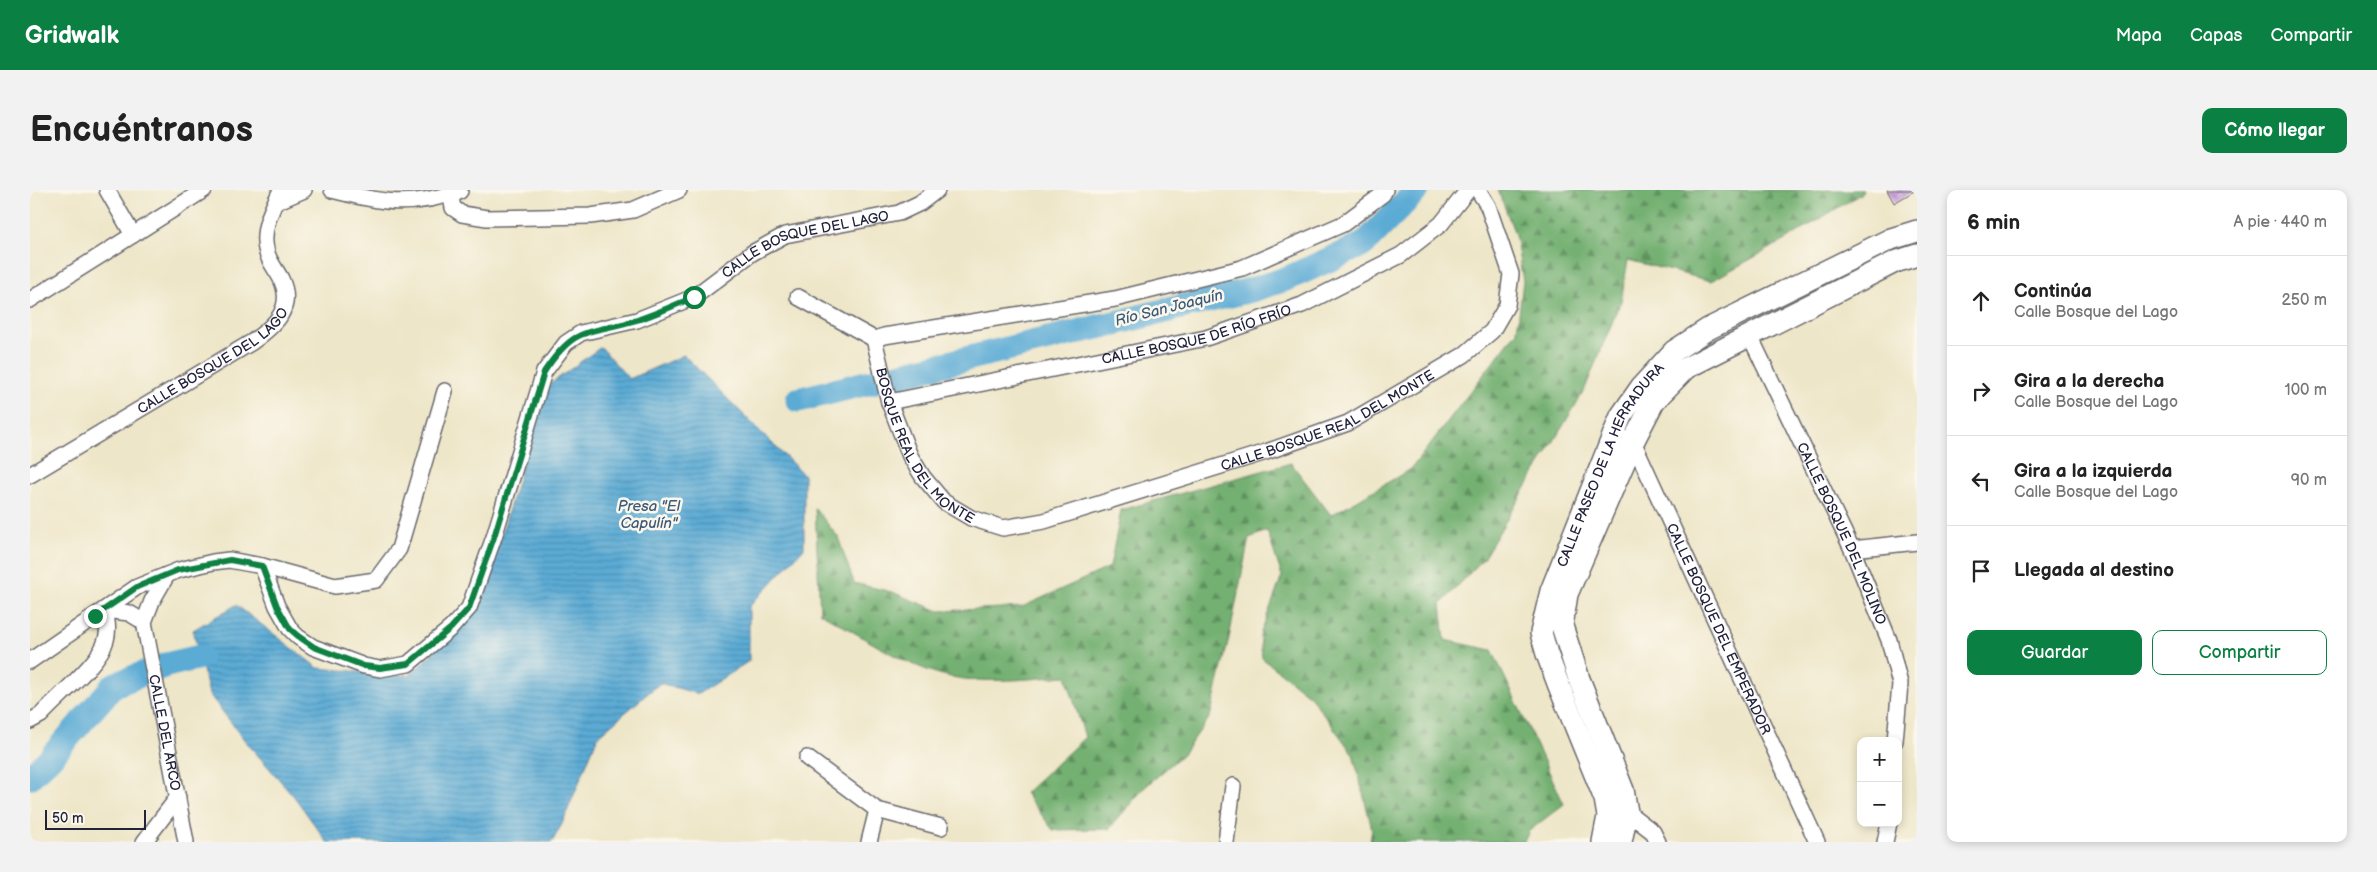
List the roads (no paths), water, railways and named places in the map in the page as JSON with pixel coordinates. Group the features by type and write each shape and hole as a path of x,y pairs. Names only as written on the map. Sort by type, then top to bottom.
{"main road":[{"name":"CALLE PASEO DE LA HERRADURA","path":"1603,842 1608,816 1605,799 1559,686 1541,633 1551,591 1621,416 1642,386 1674,351 1708,329 1891,239 1917,231"},
{"name":"CALLE PASEO DE LA HERRADURA","path":"1621,842 1627,812 1623,790 1576,672 1562,626 1566,594 1633,442 1654,401 1686,368 1749,334 1895,262 1917,255"}],"street":[{"path":"107,190 134,235"},
{"path":"30,300 204,190"},
{"path":"278,196 304,190"},
{"path":"332,190 368,200 400,204 429,201 461,191"},
{"path":"461,191 451,197 453,208 462,214 487,218 590,216 633,210 679,190"},
{"name":"CALLE BOSQUE DEL LAGO","path":"262,566 277,606 290,629 314,647 364,666 380,668 408,664 451,628 469,608 494,537 544,372 566,343 581,333 637,320 694,297 752,253 785,235 898,213 920,203 937,190"},
{"path":"798,297 874,339 1115,299 1242,268 1343,224 1383,194 1385,190"},
{"name":"CALLE BOSQUE DE RÍO FRÍO","path":"889,402 1206,338 1302,305 1402,255 1440,224 1468,190"},
{"name":"CALLE BOSQUE REAL DEL MONTE","path":"1003,528 1044,521 1266,452 1348,423 1464,355 1492,331 1500,318 1507,305 1511,274 1488,206 1478,190"},
{"name":"CALLE BOSQUE DEL LAGO","path":"30,474 252,342 273,327 281,315 285,299 284,287 270,262 265,247 270,214 278,196"},
{"name":"CALLE BOSQUE DEL MOLINO","path":"1749,334 1852,549 1889,640 1900,684 1895,737"},
{"name":"BOSQUE REAL DEL MONTE","path":"874,339 889,402 910,456 924,477 944,502 970,518 1003,528"},
{"path":"30,661 137,587 166,575 202,564 230,560 262,566 335,586 376,580 399,549 445,391"},
{"name":"CALLE BOSQUE DEL EMPERADOR","path":"1621,416 1817,842"},
{"path":"1852,549 1917,542"},
{"path":"105,610 128,613 144,622 152,601 166,575"},
{"path":"30,721 41,715 96,660 106,643 108,630 105,610"},
{"name":"CALLE DEL ARCO","path":"144,622 160,697 186,842"},
{"path":"807,758 877,810 941,827"},
{"path":"1226,842 1232,786"},
{"path":"144,842 178,797"},
{"path":"869,842 877,810"},
{"path":"1627,812 1654,832 1658,842"},
{"path":"1885,842 1888,827"}],"water":[{"name":"Presa \"El Capulín\"","path":"601,347 629,379 684,355 804,475 804,548 749,607 749,661 698,694 660,683 598,736 562,824 552,842 327,842 293,795 246,742 209,694 193,630 236,605 318,668 409,676 479,608 546,387"}],"waterway":[{"name":"Río San Joaquín","path":"895,376 1251,290 1286,279 1364,244 1417,190"},
{"name":"Río San Joaquín","path":"798,400 875,381"},
{"name":"Río San Joaquín","path":"30,777 50,758 114,685 166,665 200,657"}]}
